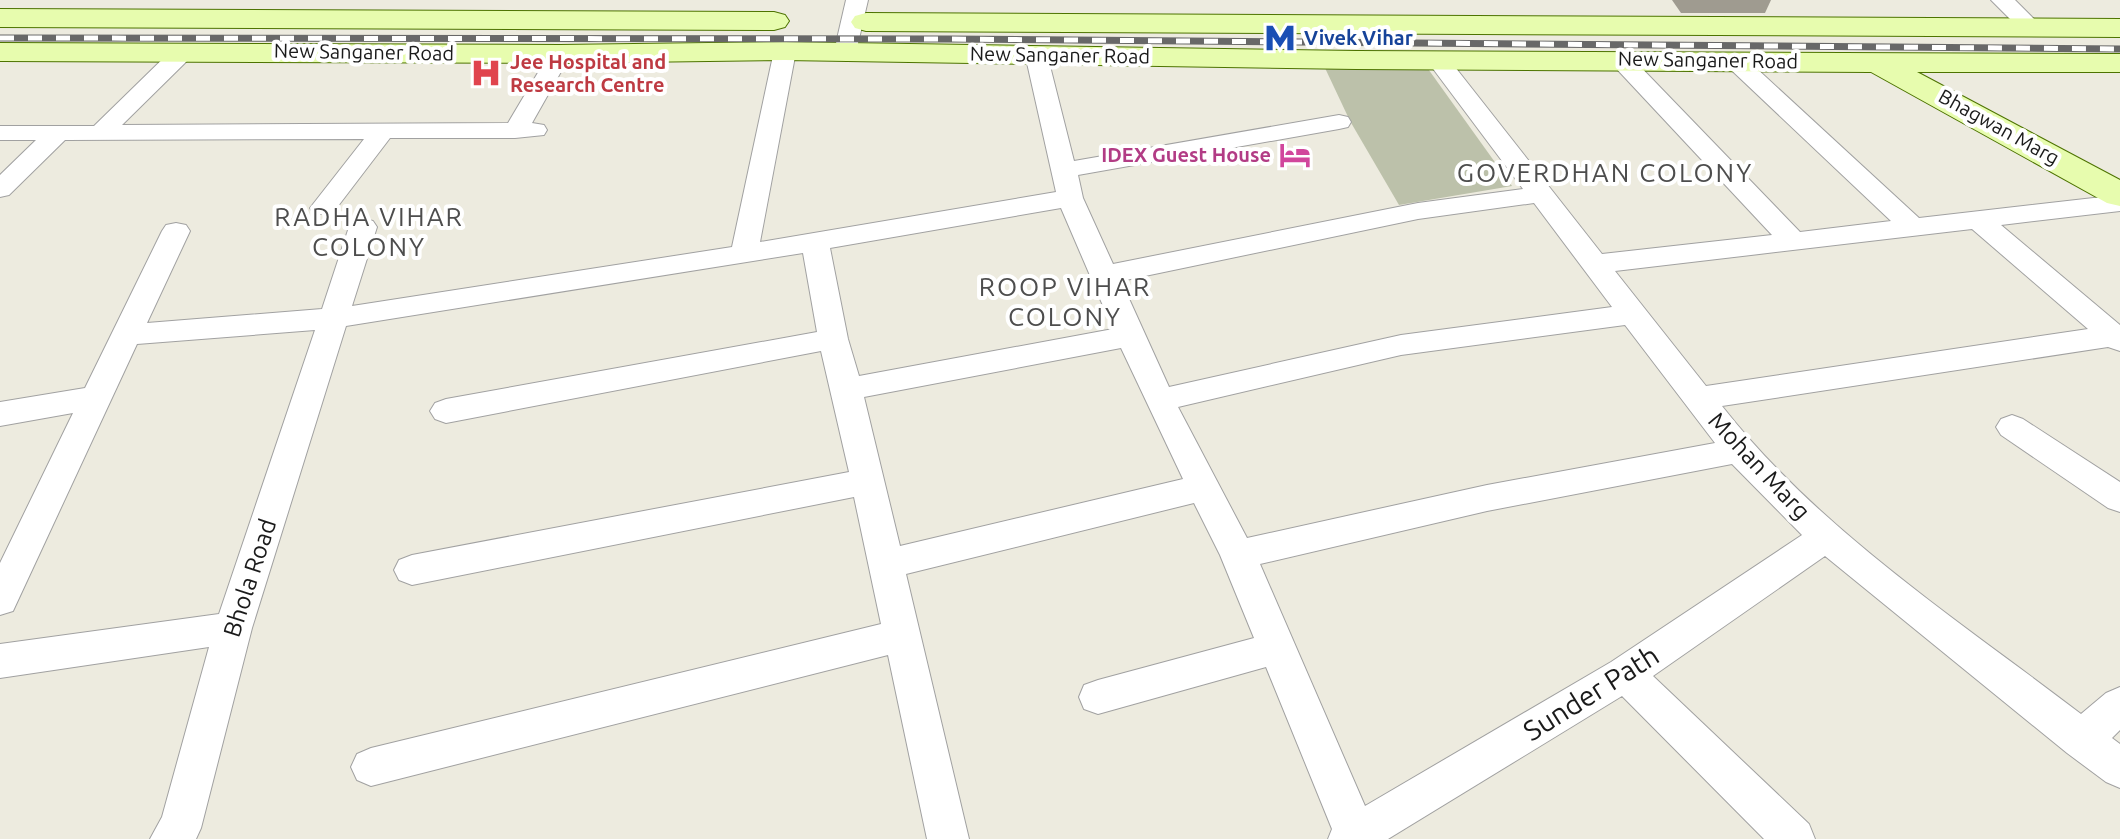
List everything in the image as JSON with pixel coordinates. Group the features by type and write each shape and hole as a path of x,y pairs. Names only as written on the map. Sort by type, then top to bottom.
{"main road":[{"path":"11,52 92,0"},
{"path":"1644,13 1678,60"},
{"name":"New Sanganer Road","path":"0,18 837,23 1644,13 2120,28"},
{"name":"New Sanganer Road","path":"11,52 560,54 785,51 837,23 1036,54 2120,63"},
{"name":"Bhagwan Marg","path":"1892,62 2120,178"},
{"name":"Bhagwan Marg","path":"1892,62 2120,195"}],"street":[{"path":"2002,0 2031,27"},
{"path":"100,133 184,51"},
{"path":"744,254 785,51"},
{"path":"0,133 525,131 560,54"},
{"path":"1036,54 1067,184 1103,275 1159,400 1238,555 1352,837"},
{"name":"Mohan Marg","path":"1436,58 1739,451 1826,537 2120,769"},
{"path":"1621,60 1793,241"},
{"path":"1734,60 1913,227"},
{"path":"126,335 336,318 815,242 1339,122"},
{"path":"0,189 59,132"},
{"path":"323,208 381,133"},
{"path":"1103,275 1418,211 1543,194"},
{"path":"1596,264 1913,227 1981,222 2120,203"},
{"path":"1981,222 2117,338"},
{"name":"Bhola Road","path":"171,839 180,828 233,628 363,227"},
{"path":"0,600 176,231"},
{"path":"815,242 833,339 847,389 948,839"},
{"path":"1159,400 1401,345 1631,314"},
{"path":"847,389 1131,336"},
{"path":"1698,398 2117,338"},
{"path":"446,411 833,339"},
{"path":"0,414 96,398"},
{"path":"2012,427 2120,499"},
{"path":"1238,555 1398,516 1545,485 1739,451"},
{"path":"412,570 866,482"},
{"path":"886,564 1205,487"},
{"name":"Sunder Path","path":"1352,837 1625,674 1826,537"},
{"path":"0,661 233,628"},
{"path":"371,767 902,635"},
{"path":"1098,697 1277,648"},
{"path":"1625,674 1794,839"},
{"path":"2081,740 2120,705"}],"shaded area":[{"path":"1426,66 1512,186 1399,205 1350,121 1325,68"}],"railway":[{"path":"0,38 948,39 2120,49"}],"place":[{"name":"Vivek Vihar","path":"1280,38"},
{"name":"Jee Hospital and Research Centre","path":"486,73"},
{"name":"IDEX Guest House","path":"1295,155"}],"district":[{"name":"GOVERDHAN COLONY","path":"1605,173"},
{"name":"RADHA VIHAR COLONY","path":"369,232"},
{"name":"ROOP VIHAR COLONY","path":"1065,302"}]}
